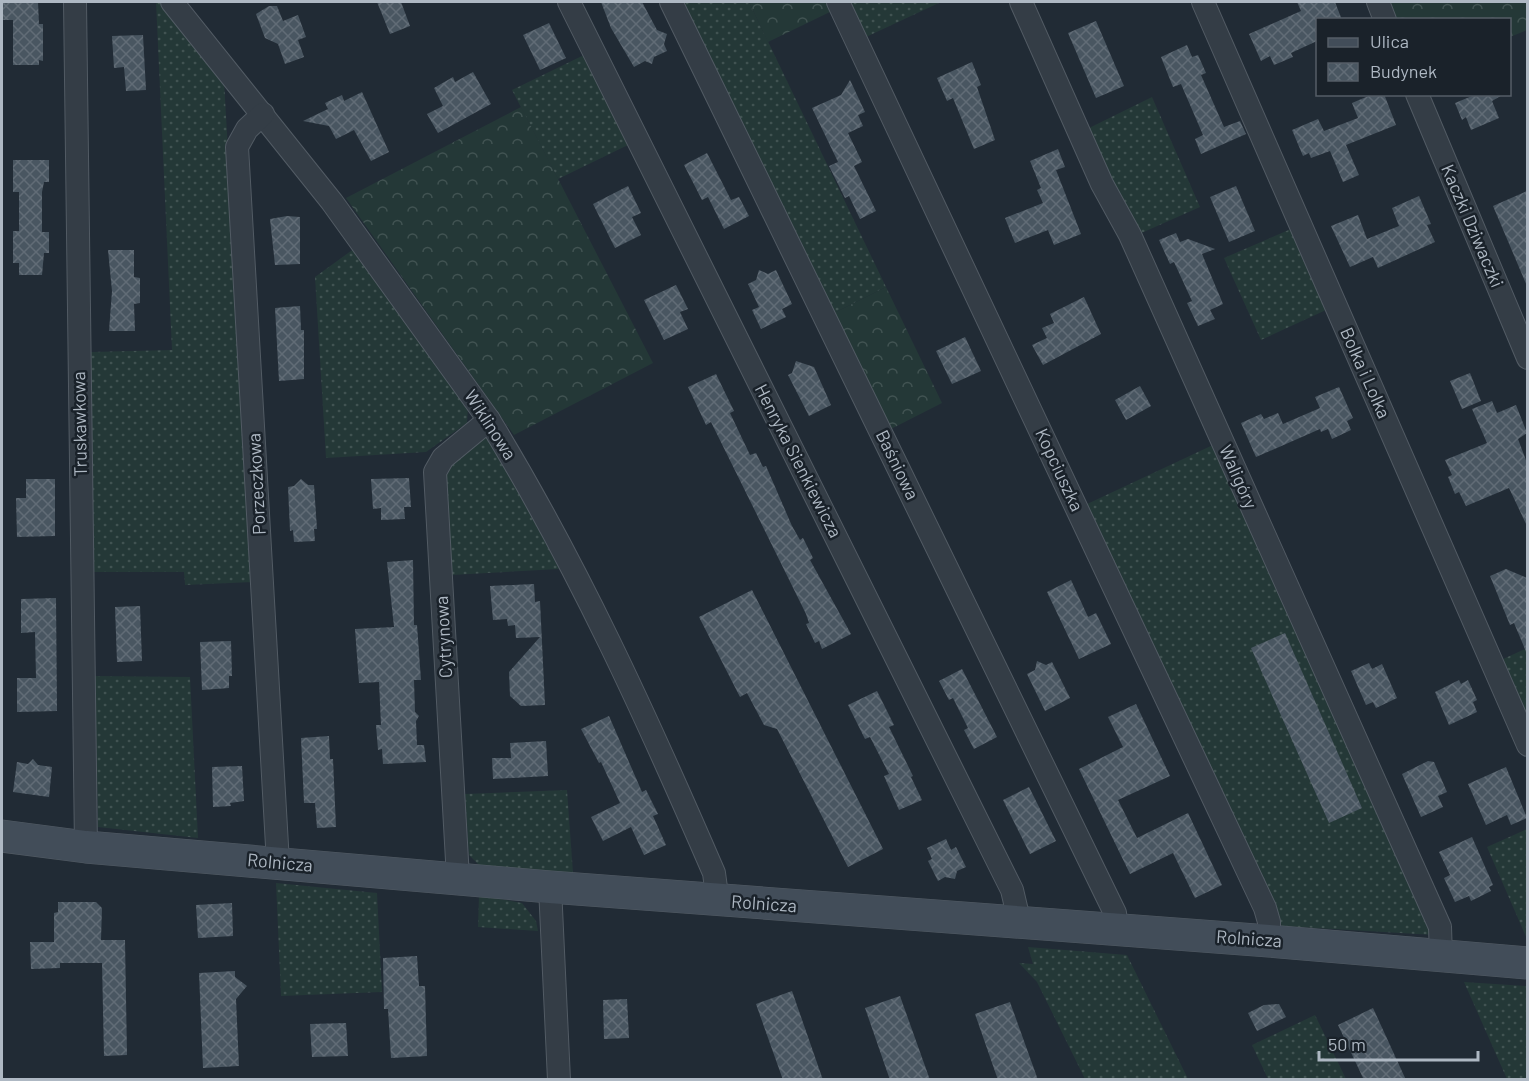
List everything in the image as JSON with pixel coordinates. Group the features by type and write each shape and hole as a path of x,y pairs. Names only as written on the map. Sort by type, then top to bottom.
{"street":[{"name":"Truskawkowa","path":"75,2 86,847"},
{"name":"Wiklinowa","path":"172,2 332,202 489,420 552,531 647,718 714,873 716,888 712,900"},
{"name":"Henryka Sienkiewicza","path":"569,2 1012,890 1020,924"},
{"name":"Baśniowa","path":"671,2 1115,913 1117,930"},
{"name":"Kopciuszka","path":"838,2 1260,897 1269,922 1269,941"},
{"name":"Waligóry","path":"1021,2 1102,184 1130,235 1440,927 1441,956"},
{"name":"Bolka i Lolka","path":"1203,2 1527,744"},
{"path":"1378,2 1384,18"},
{"name":"Kaczki Dziwaczki","path":"1418,96 1527,358"},
{"name":"Porzeczkowa","path":"263,114 247,129 237,147 278,863"},
{"name":"Cytrynowa","path":"458,878 435,472 443,458 489,420"},
{"name":"Rolnicza","path":"2,836 86,847 550,887 1269,941 1527,963"},
{"path":"550,887 560,1080"}],"green space":[{"path":"156,2 161,2 224,81 253,582 185,585 184,572 94,572 91,352 172,350"},
{"path":"676,2 749,2 886,287 830,315"},
{"path":"749,2 828,2 832,11 768,42"},
{"path":"849,2 941,2 866,37"},
{"path":"1386,2 1527,2 1527,30 1511,37 1511,18 1393,18"},
{"path":"584,55 628,145 558,179 512,90"},
{"path":"1152,97 1200,207 1137,235 1085,130"},
{"path":"521,107 653,363 514,435 346,198"},
{"path":"1291,229 1326,310 1261,340 1224,258"},
{"path":"355,248 468,407 467,423 426,452 326,458 315,277"},
{"path":"886,287 942,403 887,431 830,315"},
{"path":"491,437 559,569 452,575 446,465 479,440"},
{"path":"1215,444 1434,935 1282,926 1085,505"},
{"path":"1527,648 1527,722 1501,660"},
{"path":"95,676 190,677 198,838 98,827"},
{"path":"567,790 573,873 479,865 469,855 465,794"},
{"path":"1527,829 1527,939 1487,847"},
{"path":"276,883 377,893 382,992 281,996"},
{"path":"479,895 522,903 536,921 538,931 478,927"},
{"path":"1028,947 1127,955 1188,1079 1085,1079 1037,982 1019,963 1033,964"},
{"path":"1464,982 1527,986 1527,1079 1507,1079"},
{"path":"1315,1015 1346,1079 1268,1079 1252,1045"}],"building":[{"path":"2,2 38,2 39,24 43,24 43,61 39,60 39,65 13,65 13,20 2,20"},
{"path":"377,2 401,2 410,26 390,34"},
{"path":"601,2 642,2 657,30 667,34 664,44 667,51 654,57 652,64 645,61 634,67 611,28"},
{"path":"1297,2 1335,2 1341,18 1316,18 1316,41 1291,53 1293,57 1274,65 1270,56 1261,61 1249,34 1301,11"},
{"path":"269,6 277,6 283,21 298,15 306,37 298,40 304,57 285,64 278,44 265,38 256,14"},
{"path":"1096,21 1124,86 1096,98 1068,33"},
{"path":"549,23 566,58 540,70 523,35"},
{"path":"143,35 146,90 126,91 124,67 114,68 112,36"},
{"path":"1187,45 1192,57 1198,55 1206,73 1201,75 1224,127 1240,121 1246,134 1201,154 1195,139 1203,135 1181,84 1173,87 1161,57"},
{"path":"972,62 981,85 977,87 995,140 974,149 953,98 947,101 937,78"},
{"path":"473,72 491,104 438,133 427,114 443,106 434,88 453,77 455,82"},
{"path":"850,80 865,112 858,115 863,126 848,133 862,162 854,166 876,211 860,219 849,196 845,198 829,166 838,162 812,108 841,95"},
{"path":"362,92 389,152 371,161 354,130 336,139 329,126 303,121 328,109 325,103 342,95 344,101"},
{"path":"1368,96 1385,96 1396,125 1346,145 1359,175 1343,182 1330,151 1311,158 1309,153 1303,156 1292,130 1318,119 1324,131 1358,118 1352,103"},
{"path":"1472,96 1501,96 1492,101 1499,118 1471,130 1466,117 1462,120 1455,103"},
{"path":"1058,149 1065,167 1056,170 1081,234 1054,245 1048,230 1015,243 1005,218 1043,203 1037,190 1041,188 1030,161"},
{"path":"707,153 731,200 739,197 749,216 724,229 708,197 702,200 684,165"},
{"path":"13,160 49,160 49,182 44,182 42,192 42,232 49,232 49,253 44,253 42,275 19,275 19,263 13,263 13,231 19,231 19,192 13,192"},
{"path":"628,186 641,213 632,217 641,235 615,248 593,204"},
{"path":"1236,186 1255,231 1229,242 1210,197"},
{"path":"1527,191 1527,286 1493,206"},
{"path":"1419,196 1431,224 1427,225 1435,242 1378,268 1373,257 1350,267 1331,226 1358,215 1367,239 1399,226 1392,208"},
{"path":"287,216 300,217 300,264 275,265 270,219"},
{"path":"1176,233 1180,242 1188,239 1215,249 1202,254 1223,304 1210,310 1215,319 1198,326 1187,303 1192,301 1174,262 1170,264 1159,240"},
{"path":"108,250 134,250 134,277 140,278 140,303 134,304 135,331 109,331 112,291"},
{"path":"759,270 768,274 776,270 792,304 782,309 786,317 761,329 752,310 759,307 748,284 756,280"},
{"path":"676,285 688,309 680,312 688,329 664,340 644,300"},
{"path":"1084,297 1101,334 1043,365 1032,345 1047,338 1042,328 1054,323 1050,314"},
{"path":"300,306 301,330 304,330 304,379 279,381 275,308"},
{"path":"965,337 981,371 952,384 936,351"},
{"path":"796,361 814,367 831,405 809,416 788,375 792,373"},
{"path":"1470,373 1481,401 1462,409 1450,381"},
{"path":"716,374 734,411 730,413 750,455 756,453 763,467 766,466 792,526 800,540 803,538 813,558 810,560 851,634 822,649 819,641 815,643 806,624 809,623 806,614 711,422 706,425 688,387"},
{"path":"1140,386 1151,406 1126,420 1115,400"},
{"path":"1339,387 1353,418 1347,421 1351,430 1332,439 1328,429 1321,432 1320,429 1256,457 1241,423 1261,414 1264,419 1278,413 1283,424 1320,408 1315,397"},
{"path":"1492,401 1497,413 1516,405 1527,433 1518,439 1527,463 1527,526 1509,488 1466,506 1459,492 1455,494 1448,477 1452,475 1445,460 1487,443 1472,409"},
{"path":"409,478 411,507 404,507 405,519 381,520 381,508 373,509 371,479"},
{"path":"26,479 55,479 55,536 17,537 16,498 26,498"},
{"path":"301,479 308,485 314,485 317,529 314,529 315,541 294,542 293,530 290,531 288,487 294,486"},
{"path":"413,560 414,625 417,625 421,680 414,680 415,712 419,716 416,721 417,745 424,745 426,762 383,764 382,749 378,750 376,725 381,725 379,682 359,683 355,629 394,627 387,562"},
{"path":"1506,569 1527,578 1527,654 1514,623 1510,625 1490,576"},
{"path":"1071,580 1088,617 1096,613 1111,644 1079,659 1047,592"},
{"path":"534,584 535,602 540,601 545,705 521,706 510,696 509,672 540,637 516,638 515,625 508,626 507,619 493,620 490,586"},
{"path":"752,590 883,849 848,867 777,729 764,725 747,693 740,697 699,617"},
{"path":"56,598 57,711 17,712 17,678 36,678 35,632 21,633 21,599"},
{"path":"140,606 142,661 117,662 115,607"},
{"path":"1285,633 1362,808 1329,823 1251,648"},
{"path":"231,641 232,676 229,676 229,688 202,690 200,642"},
{"path":"1037,661 1046,665 1052,662 1070,698 1045,711 1027,674 1035,670"},
{"path":"1369,663 1372,669 1382,664 1397,698 1376,708 1373,702 1366,705 1351,671"},
{"path":"962,669 997,737 974,749 964,730 968,728 953,698 949,700 939,681"},
{"path":"1459,680 1461,684 1468,680 1477,700 1473,702 1477,712 1449,725 1435,692"},
{"path":"877,691 894,725 889,727 922,800 899,810 884,776 889,774 870,737 865,739 848,705"},
{"path":"1136,704 1170,776 1118,800 1137,838 1188,813 1222,885 1195,898 1173,853 1130,874 1079,769 1123,747 1108,717"},
{"path":"609,716 642,792 646,790 658,814 653,816 666,845 644,855 631,827 603,841 591,817 620,803 601,762 599,763 581,729"},
{"path":"329,736 330,759 333,759 336,827 317,828 315,803 304,803 301,738"},
{"path":"546,741 548,776 493,779 492,758 511,758 510,743"},
{"path":"33,759 38,765 52,767 49,797 13,792 17,762 28,764"},
{"path":"1428,761 1434,762 1447,792 1438,796 1443,807 1421,817 1402,774"},
{"path":"242,766 244,801 230,803 231,806 213,807 212,767"},
{"path":"1506,767 1527,818 1511,825 1507,815 1486,825 1468,784"},
{"path":"1029,787 1056,841 1030,854 1003,800"},
{"path":"1472,837 1493,885 1489,887 1491,891 1471,901 1469,896 1455,902 1444,878 1450,875 1439,852"},
{"path":"946,839 951,850 956,847 966,867 957,871 955,879 945,877 938,881 928,861 932,859 927,848"},
{"path":"58,902 96,902 102,908 101,940 125,940 127,1055 104,1056 102,963 60,963 60,968 31,969 30,942 54,942 54,913 58,912"},
{"path":"232,903 233,936 198,938 196,905"},
{"path":"417,956 419,986 425,986 427,1056 391,1058 388,1009 384,1009 383,958"},
{"path":"235,971 235,977 247,986 236,999 239,1066 203,1068 199,973"},
{"path":"792,991 823,1080 783,1080 756,1004"},
{"path":"900,996 930,1080 890,1080 865,1008"},
{"path":"627,999 629,1038 604,1039 603,1000"},
{"path":"1010,1002 1038,1080 998,1080 975,1014"},
{"path":"1279,1004 1286,1017 1257,1031 1248,1013 1264,1005"},
{"path":"1373,1008 1406,1080 1364,1080 1338,1025"},
{"path":"346,1023 348,1056 312,1057 310,1024"}]}
